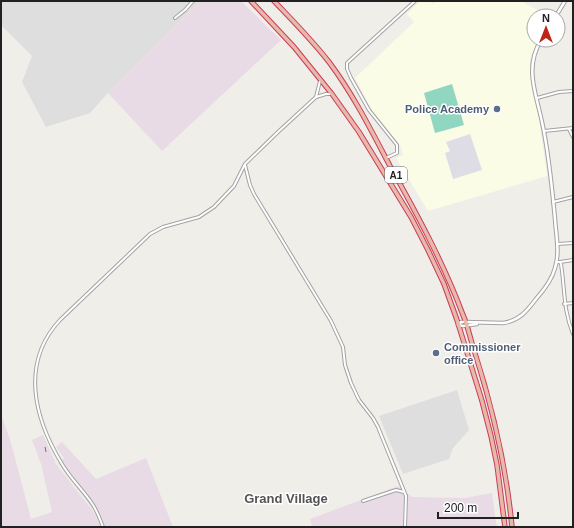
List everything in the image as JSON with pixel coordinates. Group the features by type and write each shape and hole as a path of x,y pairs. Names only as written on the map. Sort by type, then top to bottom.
{"highway":[{"name":"A1","path":"250,1 294,47 332,94 359,132 380,164 411,217 444,284 482,401 491,436 501,492 505,527"},
{"name":"A1","path":"274,1 307,36 343,82 368,123 453,289 466,323 499,436 509,494 512,527"}],"street":[{"path":"175,18 186,10 193,1"},
{"path":"386,158 396,153 397,145 369,110 346,66 347,63 415,1"},
{"path":"458,325 466,323 509,322 523,315 549,281 558,262 553,202 544,131 532,78 532,65 537,48"},
{"path":"316,97 320,80"},
{"path":"537,98 560,92 573,91"},
{"path":"103,527 92,504 62,464 40,420 35,384 37,365 42,347 51,330 60,320 150,234 163,227 198,217 208,211 234,186 245,164 316,97 332,94"},
{"path":"569,128 573,137"},
{"path":"544,131 573,128"},
{"path":"245,164 254,194 331,321 343,347 345,365 351,383 359,400 378,427 406,496 405,527"},
{"path":"553,202 573,197"},
{"path":"557,244 573,243"},
{"path":"558,262 573,260"},
{"path":"558,262 561,266 564,304 573,334"},
{"path":"564,304 573,303"},
{"path":"363,501 396,490 402,491 406,496"}],"shaded area":[{"path":"1,1 200,1 90,113 46,127 22,82 32,56 1,25"},
{"path":"200,1 241,1 281,40 162,151 108,93"},
{"path":"420,1 429,1 433,4 436,1 521,1 534,8 526,8 526,48 535,48 530,59 530,74 539,118 547,176 428,211 396,158 403,155 400,145 372,110 355,78 414,22 407,14"},
{"path":"470,134 482,170 453,179 445,153 450,151 446,142"},
{"path":"457,390 469,430 453,448 449,459 403,474 379,416"},
{"path":"1,415 10,439 31,519 52,512 41,464 32,440 43,435 56,464 96,515 101,527 1,527"},
{"path":"62,442 96,479 146,458 173,527 102,527 95,512 58,463 64,458 56,447"},
{"path":"398,486 412,497 465,498 492,493 496,523 498,527 312,527 310,519"}],"green space":[{"path":"452,84 464,125 435,133 424,93"}],"railway":[{"path":"45,447 46,452"}],"place":[{"name":"Police Academy","path":"497,109"},
{"name":"Commissioner office","path":"436,353"}],"district":[{"name":"Grand Village","path":"286,498"}]}
